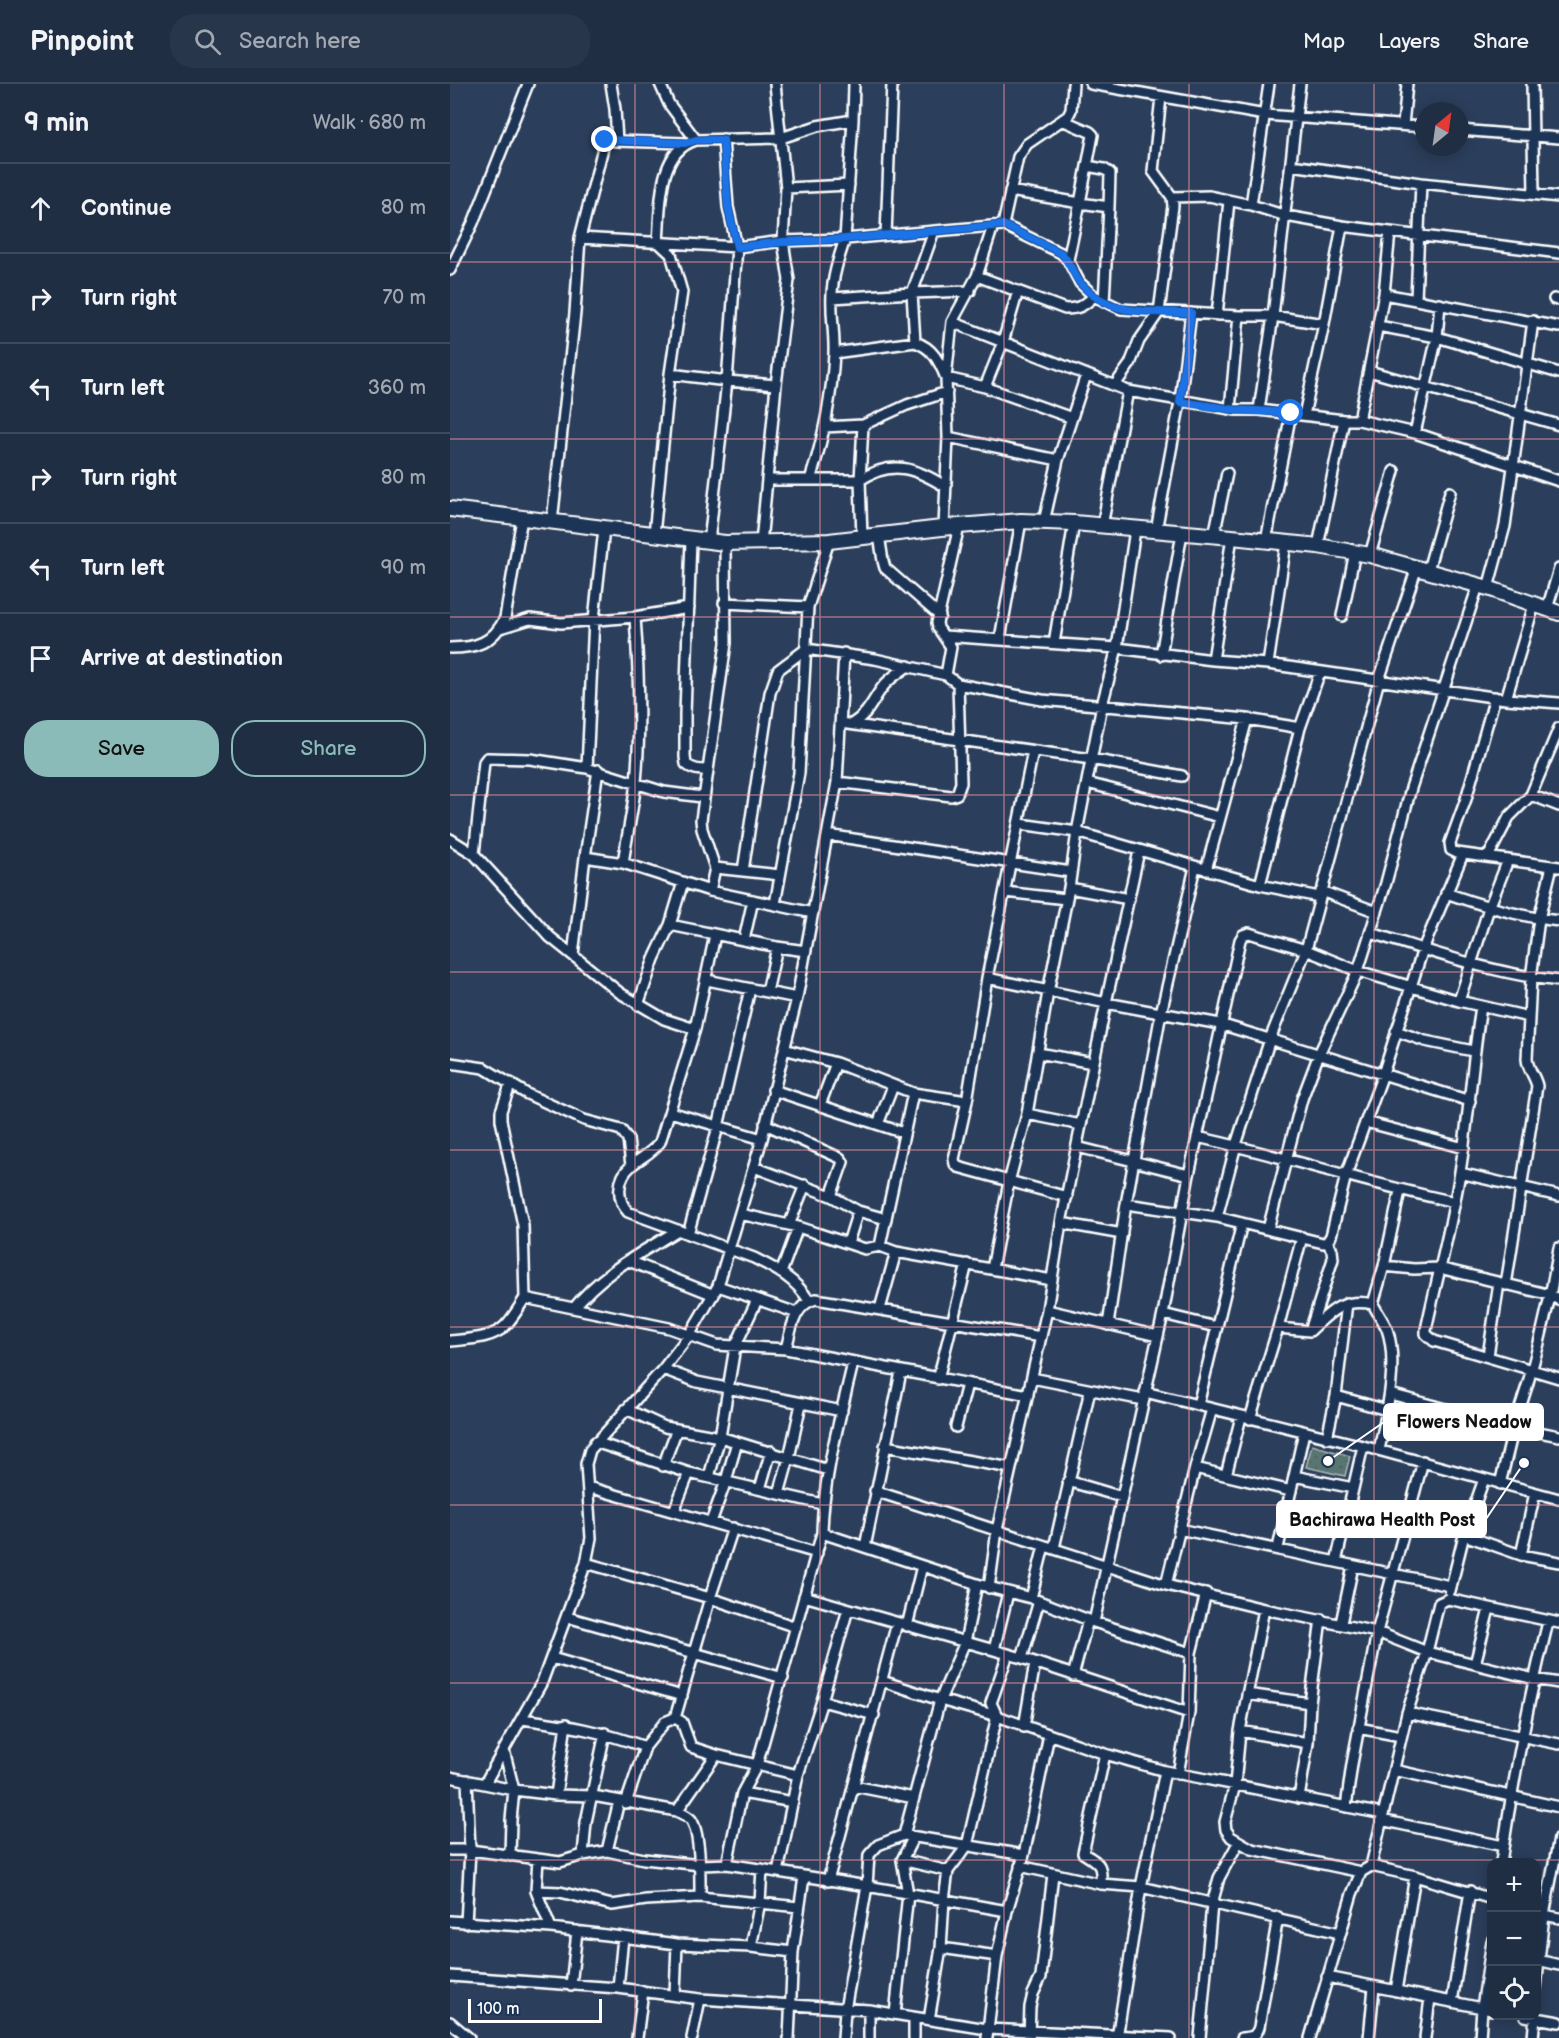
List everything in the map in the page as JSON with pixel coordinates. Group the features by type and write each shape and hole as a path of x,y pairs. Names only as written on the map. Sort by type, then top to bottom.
{"street":[{"path":"450,270 473,224 528,84"},
{"path":"611,84 617,141"},
{"path":"660,84 669,104 696,140"},
{"path":"761,543 776,385 789,280 783,242 786,188 775,84"},
{"path":"810,480 824,427 834,352 832,298 836,264 845,239 854,84"},
{"path":"886,236 892,84"},
{"path":"1003,225 1022,148 1062,120 1071,110 1073,84"},
{"path":"1091,84 1125,87 1161,97 1265,115 1415,126"},
{"path":"1251,205 1269,84"},
{"path":"1259,410 1274,316 1300,84"},
{"path":"1402,125 1407,84"},
{"path":"1532,84 1534,194"},
{"path":"1115,385 1131,364 1139,341 1159,312 1173,206 1172,197 1153,171 1161,97"},
{"path":"552,522 575,313 580,238 605,140 685,143 696,140 781,138 818,126 853,120"},
{"path":"1062,120 1093,135 1068,260"},
{"path":"1469,131 1559,138"},
{"path":"709,542 727,381 737,247 728,207 723,140"},
{"path":"658,243 663,181 674,156 685,143"},
{"path":"1291,165 1421,183 1559,197"},
{"path":"1088,166 1104,169 1110,173 1104,302"},
{"path":"1416,299 1421,183"},
{"path":"786,188 849,185"},
{"path":"1010,191 1108,207"},
{"path":"1172,197 1209,196 1251,205 1286,216 1342,226 1559,253"},
{"path":"1217,315 1229,201"},
{"path":"580,238 737,247 1003,225 1061,253 1068,260 1080,283 1094,296 1120,309 1274,316 1324,324"},
{"path":"944,527 948,437 946,378 952,322 977,276 993,226"},
{"path":"1304,415 1342,226"},
{"path":"915,342 912,293 934,231"},
{"path":"1359,420 1384,294 1389,232"},
{"path":"654,535 670,374 682,292 671,254 658,243"},
{"path":"977,276 1065,309 1084,306 1094,296"},
{"path":"832,298 970,291"},
{"path":"985,387 1003,342 1018,291"},
{"path":"1384,294 1559,327"},
{"path":"1415,433 1437,337 1440,304"},
{"path":"1156,531 1180,402 1191,313"},
{"path":"1230,409 1239,316"},
{"path":"1268,1229 1302,1099 1358,971 1412,788 1505,526 1533,321"},
{"path":"952,322 1128,391 1230,409 1359,420 1415,433 1559,481"},
{"path":"1378,326 1437,337 1559,373"},
{"path":"834,352 915,342 927,346 934,353 946,378"},
{"path":"1369,371 1559,425"},
{"path":"670,374 776,385"},
{"path":"1044,522 1058,460 1086,375"},
{"path":"946,378 985,387 1072,418"},
{"path":"1102,526 1128,391"},
{"path":"824,427 863,425 907,405 947,392"},
{"path":"1266,541 1291,413"},
{"path":"1318,546 1344,420"},
{"path":"862,537 860,480 863,425"},
{"path":"948,437 1058,460"},
{"path":"767,480 860,480 874,471 895,468 911,469 927,475 946,487"},
{"path":"1370,555 1394,471"},
{"path":"1214,536 1227,473"},
{"path":"1217,1217 1236,1145 1270,1039 1306,950 1379,680 1423,569 1449,492"},
{"path":"450,509 725,543 829,541 944,527 1021,521 1074,523 1232,537 1318,546 1370,555 1483,587 1547,609"},
{"path":"450,648 470,648 485,641 500,628 505,618 522,518"},
{"path":"1000,639 1021,521"},
{"path":"1054,643 1074,523"},
{"path":"946,675 951,647 938,628 959,526"},
{"path":"587,768 594,619 604,529"},
{"path":"992,1269 1009,1182 1027,1114 1091,759 1117,648 1135,530"},
{"path":"1161,655 1182,533"},
{"path":"879,535 885,568 940,616"},
{"path":"1213,660 1232,537"},
{"path":"691,539 684,714 686,764 696,770 708,770"},
{"path":"775,904 800,773 808,607 829,541"},
{"path":"710,891 715,868 702,829 702,797 726,643 725,543"},
{"path":"1268,664 1286,543"},
{"path":"1342,616 1355,552"},
{"path":"1506,699 1547,609 1559,569"},
{"path":"724,603 808,607"},
{"path":"500,628 531,619 561,623 635,617 688,608"},
{"path":"623,863 636,783 639,730 639,670 635,617"},
{"path":"944,636 1117,648 1161,655 1268,664 1506,699 1559,703"},
{"path":"743,871 770,693 778,670 806,649 908,666 946,675 958,684 1042,700 1247,719 1300,728"},
{"path":"485,1783 522,1719 552,1658 586,1563 591,1538 586,1464 590,1450 663,1369 690,1334 714,1295 730,1249 762,1139 797,998 837,782 844,654"},
{"path":"852,724 868,711 888,681 908,666"},
{"path":"1260,885 1300,728 1320,672"},
{"path":"837,782 951,796 957,794 961,783 958,684"},
{"path":"1488,1356 1522,1188 1537,1086 1527,1066 1531,978 1539,919 1556,867 1454,852 1450,843 1466,799 1496,697"},
{"path":"1206,870 1247,719"},
{"path":"841,723 1091,759 1182,776"},
{"path":"1488,858 1509,817 1531,795 1559,728"},
{"path":"1033,751 987,978 967,1101 954,1159 958,1167 1066,1197"},
{"path":"474,854 478,802 486,759 530,759 587,768 664,792 702,797"},
{"path":"573,955 598,770"},
{"path":"1087,783 1221,817"},
{"path":"1531,795 1559,806"},
{"path":"1020,824 1077,832 1260,885 1320,894 1377,912"},
{"path":"827,835 1071,872"},
{"path":"450,839 474,854 550,937 573,955 638,1005 664,1019 695,1029"},
{"path":"989,1588 997,1530 1047,1310 1066,1197 1139,851"},
{"path":"1327,1242 1331,1236 1346,1175 1383,1074 1423,949 1463,854"},
{"path":"585,857 623,863 710,891 813,913"},
{"path":"1459,1001 1489,908 1508,860"},
{"path":"1108,1324 1133,1162 1161,1013 1195,867"},
{"path":"715,868 780,875"},
{"path":"638,1005 654,959 670,925 683,882"},
{"path":"1069,888 1129,899"},
{"path":"1005,892 1066,899"},
{"path":"1446,893 1489,908 1559,921"},
{"path":"744,940 753,900"},
{"path":"670,925 806,951"},
{"path":"1073,1676 1108,1567 1163,1314 1220,1024 1243,935 1248,933 1306,950 1358,971 1459,1001 1529,1017"},
{"path":"1371,933 1471,964 1531,978 1559,981"},
{"path":"715,935 695,1029 660,1142 656,1149 631,1166 620,1188 621,1205 628,1212 754,1258 791,1279 809,1301"},
{"path":"767,992 777,947"},
{"path":"987,978 1048,992 1220,1024 1470,1101"},
{"path":"707,980 797,998"},
{"path":"688,1234 718,1127 750,989"},
{"path":"1481,1007 1473,1051 1470,1101 1460,1173 1426,1334 1434,1341 1559,1378"},
{"path":"1396,1031 1425,1041 1473,1051"},
{"path":"784,1049 836,1064 913,1093 967,1101"},
{"path":"1038,1053 1094,1064"},
{"path":"450,1063 484,1068 527,1094 584,1120 621,1130 628,1139 631,1166"},
{"path":"820,1105 836,1064"},
{"path":"450,1341 484,1337 497,1332 505,1326 525,1298 522,1215 501,1120 501,1111 511,1083"},
{"path":"878,1124 893,1086"},
{"path":"774,1090 904,1133"},
{"path":"880,1246 913,1093"},
{"path":"670,1112 762,1139"},
{"path":"1027,1114 1081,1125"},
{"path":"1366,1122 1464,1148"},
{"path":"765,1124 840,1158 843,1162 842,1168 831,1196"},
{"path":"1197,1137 1236,1145 1400,1191 1455,1202"},
{"path":"1077,1147 1189,1175"},
{"path":"754,1167 831,1196 858,1211 886,1219"},
{"path":"1460,1173 1559,1196"},
{"path":"781,1273 805,1185"},
{"path":"1372,1304 1384,1266 1400,1191"},
{"path":"1126,1204 1181,1214 1217,1217 1327,1242 1332,1250 1333,1259 1310,1331"},
{"path":"848,1243 858,1211"},
{"path":"740,1214 794,1226 865,1249 880,1246 896,1252 1052,1280"},
{"path":"1061,1223 1122,1234"},
{"path":"1198,1405 1242,1223"},
{"path":"574,1308 603,1277 678,1230"},
{"path":"1226,1475 1278,1328 1302,1238"},
{"path":"1500,1484 1514,1427 1555,1298 1559,1248"},
{"path":"880,1309 896,1252"},
{"path":"629,1261 714,1295"},
{"path":"938,1378 967,1264"},
{"path":"1384,1266 1414,1269 1439,1268 1555,1298"},
{"path":"718,1286 797,1313"},
{"path":"525,1298 661,1326 717,1345 786,1349 1028,1395"},
{"path":"709,1477 720,1437 735,1347 757,1300"},
{"path":"786,1349 797,1313 809,1301 829,1300 1041,1337"},
{"path":"1278,1328 1310,1331 1332,1310 1347,1303 1372,1304 1384,1323 1390,1339 1390,1394 1379,1450"},
{"path":"1327,1438 1336,1396 1347,1303"},
{"path":"1047,1310 1158,1336"},
{"path":"1163,1314 1216,1327"},
{"path":"727,1864 742,1793 757,1765 817,1553 822,1533 822,1504 828,1470 853,1363"},
{"path":"663,1369 697,1382 842,1411"},
{"path":"865,1547 901,1372"},
{"path":"1032,1378 1090,1390 1198,1405 1422,1461 1559,1499"},
{"path":"956,1427 967,1384"},
{"path":"1022,1658 1090,1390"},
{"path":"1390,1394 1514,1427 1559,1436"},
{"path":"1336,1396 1387,1410"},
{"path":"779,1494 801,1404"},
{"path":"626,1409 653,1424 720,1437 828,1470"},
{"path":"1166,1585 1212,1409"},
{"path":"663,1466 677,1429"},
{"path":"1278,1548 1304,1432"},
{"path":"596,1442 688,1473 822,1504"},
{"path":"711,1522 737,1442"},
{"path":"885,1446 1011,1468"},
{"path":"1336,1562 1363,1446"},
{"path":"760,1489 771,1451"},
{"path":"1347,1807 1358,1728 1377,1632 1422,1461"},
{"path":"1195,1468 1291,1491"},
{"path":"674,1511 688,1473"},
{"path":"1294,1476 1353,1488"},
{"path":"1448,1599 1464,1535 1484,1479"},
{"path":"1068,1481 1122,1497"},
{"path":"588,1487 817,1553"},
{"path":"875,1491 1166,1585 1264,1609 1341,1623 1377,1632 1427,1652 1534,1679 1559,1683"},
{"path":"1521,1555 1535,1493"},
{"path":"675,1719 733,1528"},
{"path":"1179,1529 1278,1548 1450,1587"},
{"path":"822,1533 989,1588 1035,1600 1091,1621 1191,1653"},
{"path":"1464,1535 1521,1555 1559,1562"},
{"path":"586,1563 710,1598 796,1627"},
{"path":"828,1881 882,1681 922,1566"},
{"path":"1341,1623 1353,1566"},
{"path":"895,2014 908,1894 902,1860 909,1836 914,1798 940,1700 965,1642 977,1584"},
{"path":"994,1650 1008,1593"},
{"path":"1178,1774 1189,1713 1191,1653 1206,1593"},
{"path":"804,1596 1022,1658 1189,1713"},
{"path":"1371,1866 1401,1736 1427,1652 1436,1607 1442,1600 1448,1599 1559,1623"},
{"path":"778,1872 798,1775 848,1609"},
{"path":"1264,1609 1240,1731 1235,1785 1225,1822 1226,1830 1238,1843 1252,1849 1361,1872"},
{"path":"1476,1664 1489,1609"},
{"path":"567,1617 783,1678"},
{"path":"1299,1798 1308,1743 1310,1703 1321,1620"},
{"path":"1502,1858 1522,1738 1548,1622"},
{"path":"929,2020 941,1948 948,1871 967,1846 997,1716 991,1703 1008,1654"},
{"path":"552,1658 682,1696"},
{"path":"1024,1726 1035,1663"},
{"path":"882,1681 997,1716 1105,1754 1165,1771 1347,1807 1503,1846"},
{"path":"1248,1694 1310,1703"},
{"path":"822,1701 873,1715"},
{"path":"1407,1713 1559,1744"},
{"path":"522,1719 566,1724 605,1733 645,1747"},
{"path":"607,1851 622,1802 645,1747 665,1722 675,1719 682,1722 691,1747 798,1775"},
{"path":"556,1795 566,1724"},
{"path":"1358,1728 1401,1736"},
{"path":"1240,1731 1308,1743"},
{"path":"583,1855 583,1835 605,1733"},
{"path":"987,2034 997,1956 1007,1911 1024,1855 1049,1735"},
{"path":"504,1750 514,1790 510,1856"},
{"path":"1101,1884 1100,1864 1083,1854 1105,1754"},
{"path":"676,1811 716,1755"},
{"path":"1394,1770 1559,1807"},
{"path":"1117,2037 1141,1887 1165,1771"},
{"path":"450,1778 514,1790 556,1795 593,1796 676,1811 692,1820 701,1864 700,1897"},
{"path":"466,1923 470,1850 467,1780"},
{"path":"854,1786 914,1798"},
{"path":"742,1793 793,1802"},
{"path":"843,2038 867,1886 869,1855 878,1845 909,1836 1024,1855"},
{"path":"1541,1912 1556,1866 1559,1838"},
{"path":"1200,2038 1212,1904 1219,1878 1238,1843"},
{"path":"450,1850 470,1850 563,1862 583,1855 607,1851 644,1859 727,1864 1007,1911"},
{"path":"538,1859 536,1891 551,1928"},
{"path":"902,1860 948,1871"},
{"path":"1020,1866 1101,1884 1141,1887 1340,1933"},
{"path":"1310,2038 1340,1933 1361,1872 1371,1866 1415,1876 1487,1897"},
{"path":"751,1947 760,1902 762,1869"},
{"path":"1029,2035 1033,1994 1041,1977 1053,1874"},
{"path":"1396,1990 1415,1876"},
{"path":"789,2038 793,1952 804,1877"},
{"path":"536,1891 560,1892 612,1905 646,1900 700,1897 799,1907"},
{"path":"1452,2002 1470,1891"},
{"path":"1541,1914 1559,1918"},
{"path":"1242,2038 1257,2034 1278,1917"},
{"path":"450,1921 551,1928 677,1944 751,1947 793,1952"},
{"path":"571,1986 577,1931"},
{"path":"618,1988 623,1937"},
{"path":"675,1994 677,1944"},
{"path":"941,1948 997,1956"},
{"path":"1541,1961 1559,1965"},
{"path":"450,1976 618,1988 700,1999 869,2010 929,2020 987,2034 1171,2038"},
{"path":"1327,1977 1487,2009 1480,2038"},
{"path":"1370,2038 1374,1987"},
{"path":"637,2038 643,1991"},
{"path":"1425,2038 1430,1998"},
{"path":"692,2038 700,1999"},
{"path":"869,2010 869,2038"},
{"path":"914,2018 914,2038"},
{"path":"1541,2018 1559,2022"},
{"path":"1532,2020 1533,2038"},
{"path":"450,2022 470,2038"}],"green space":[{"path":"1312,1445 1350,1456 1345,1476 1306,1467"}],"place":[{"name":"Flowers Neadow","path":"1328,1461"},
{"name":"Bachirawa Health Post","path":"1524,1463"}],"route":[{"path":"605,140 685,143 696,140 723,140 728,207 737,247 1003,225 1061,253 1068,260 1080,283 1104,302 1120,309 1191,313 1180,402 1236,410 1291,413"}]}
